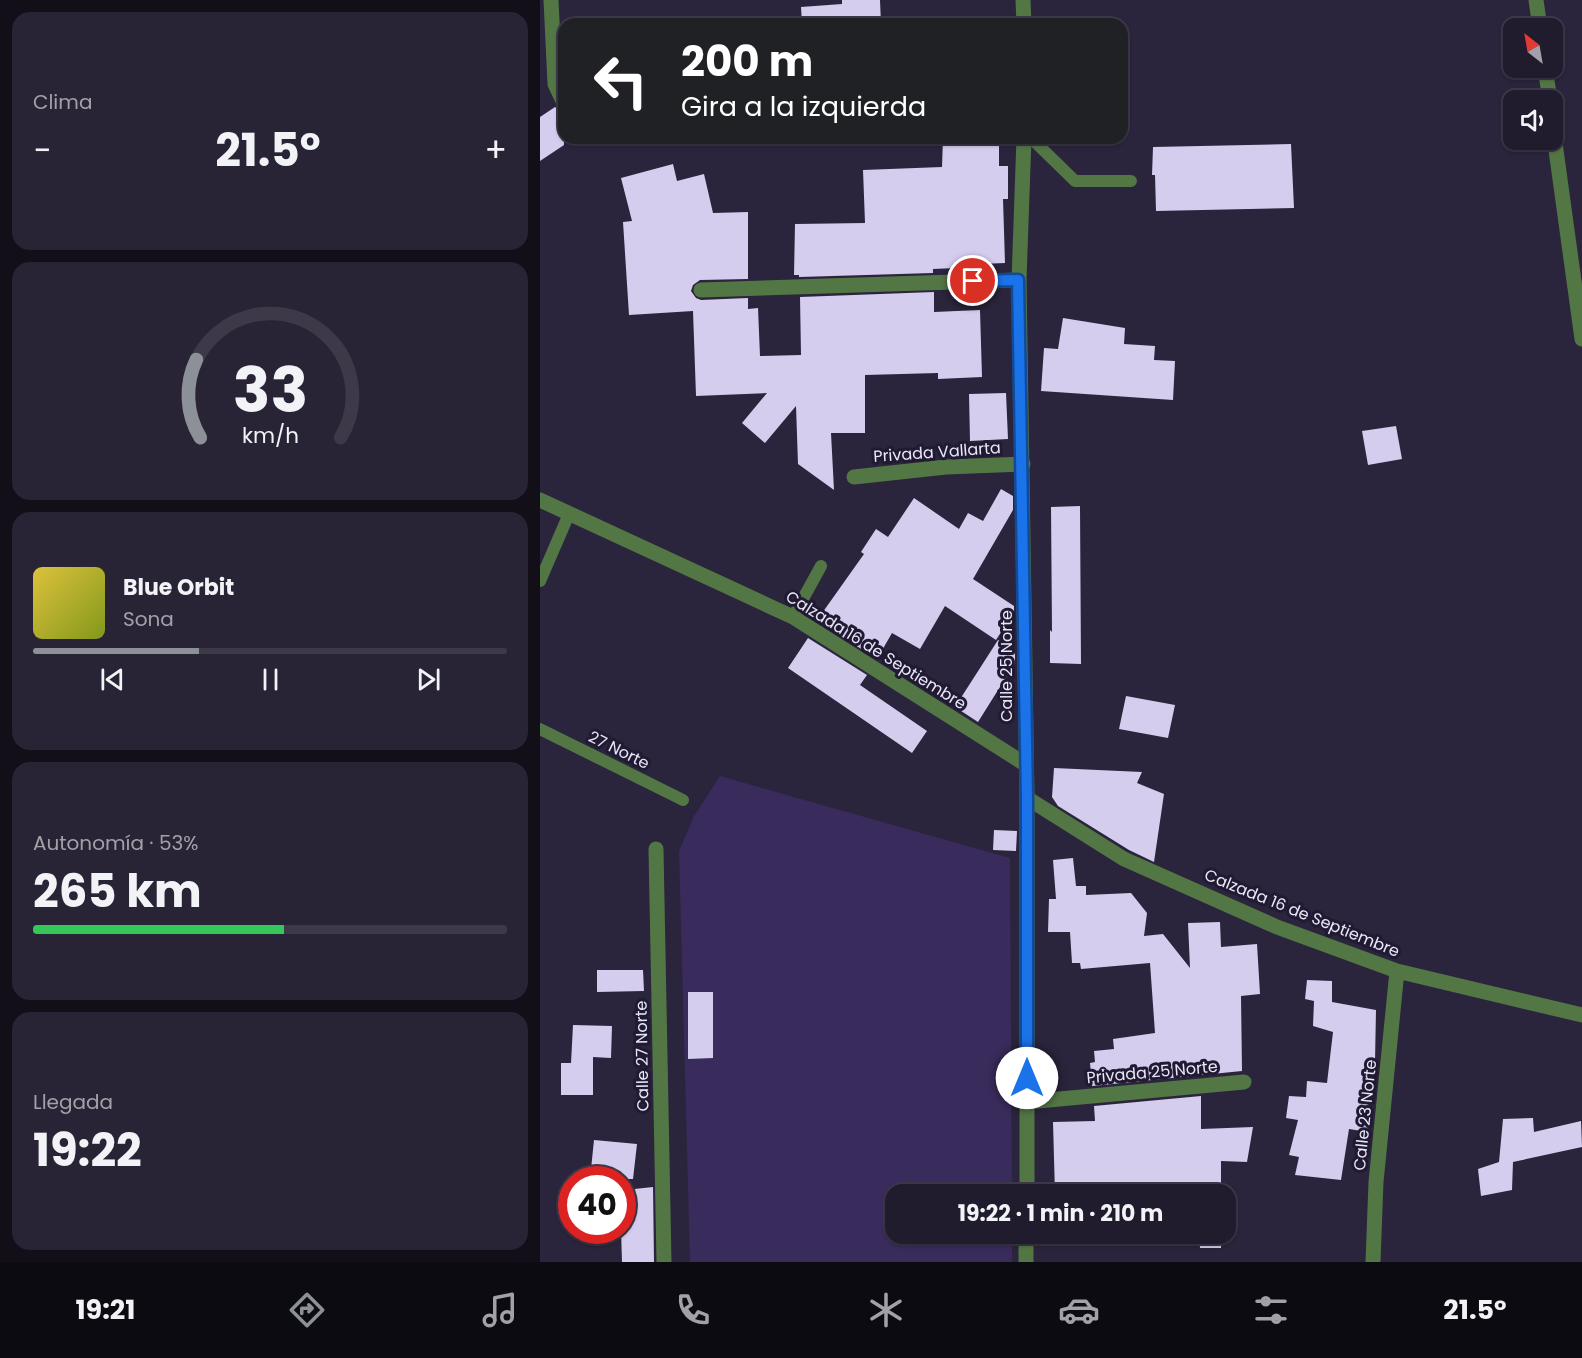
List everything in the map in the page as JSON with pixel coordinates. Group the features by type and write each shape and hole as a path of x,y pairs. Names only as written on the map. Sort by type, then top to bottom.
{"street":[{"path":"551,0 555,84 558,90"},
{"path":"1023,0 1024,18"},
{"path":"1536,0 1539,18"},
{"name":"Calle 25 Norte","path":"1024,144 1018,280 1023,464 1027,798 1026,1184"},
{"path":"1556,150 1582,339"},
{"path":"701,290 1018,280"},
{"name":"Privada Vallarta","path":"854,477 946,467 1023,464"},
{"name":"Calzada 16 de Septiembre","path":"540,500 793,617 1025,764"},
{"name":"Calzada 16 de Septiembre","path":"1027,798 1124,859 1277,927 1397,971 1582,1015"},
{"name":"Calle 27 Norte","path":"656,849 664,1262"},
{"name":"Calle 23 Norte","path":"1373,1262 1376,1182 1397,971"},
{"name":"Privada 25 Norte","path":"1027,1102 1244,1082"},
{"path":"1026,1244 1026,1262"}],"lane":[{"path":"1037,144 1075,181 1131,181"},
{"path":"540,581 569,514"},
{"path":"793,617 820,566"},
{"name":"27 Norte","path":"540,729 683,801"}],"shaded area":[{"path":"720,776 1010,858 1012,1184 885,1184 885,1244 1012,1244 1012,1262 690,1262 679,851 694,816"}],"building":[{"path":"842,0 880,0 881,18 802,18 801,7 842,4"},
{"path":"555,107 558,109 558,144 564,145 540,161 540,117"},
{"path":"943,144 999,144 999,166 1008,166 1008,199 1003,199 1005,263 956,265 956,268 933,269 933,273 799,277 799,275 794,275 795,224 865,223 863,170 942,167"},
{"path":"1291,144 1294,208 1156,211 1155,175 1152,175 1153,147"},
{"path":"673,164 677,181 704,174 713,213 748,212 748,279 700,280 693,285 691,291 696,298 701,300 748,298 748,309 758,308 760,356 801,355 800,297 934,292 934,312 980,310 982,377 938,379 938,373 865,375 865,433 831,433 834,490 798,464 796,406 765,443 742,423 767,393 696,396 693,311 629,315 623,222 632,221 621,178"},
{"path":"1063,318 1125,328 1124,344 1155,346 1154,360 1175,361 1173,400 1041,391 1044,348 1058,349"},
{"path":"1006,393 1008,439 970,441 969,394"},
{"path":"1396,426 1402,459 1368,465 1362,431"},
{"path":"1001,489 1013,496 1013,510 973,579 1014,606 1014,612 996,640 945,606 920,649 892,633 877,659 819,622 820,616 864,554 861,552 876,529 888,537 914,498 959,529 968,513 983,521"},
{"path":"1080,506 1081,664 1050,663 1050,630 1052,632 1051,507"},
{"path":"808,638 867,675 860,685 927,731 912,753 788,668"},
{"path":"998,640 1015,651 1015,663 978,722 955,707"},
{"path":"1126,696 1175,705 1168,738 1119,729"},
{"path":"1054,768 1142,772 1137,783 1164,794 1154,862 1129,850 1058,806 1052,797"},
{"path":"994,830 1017,831 1016,851 993,850"},
{"path":"1073,858 1076,886 1086,886 1086,895 1131,893 1147,913 1144,936 1163,934 1190,968 1188,923 1220,922 1221,947 1257,944 1260,994 1241,996 1242,1071 1092,1086 1090,1063 1095,1062 1094,1051 1114,1049 1113,1039 1155,1033 1150,963 1081,969 1080,963 1072,963 1070,932 1048,932 1049,899 1056,899 1053,860"},
{"path":"597,970 643,970 644,991 597,992"},
{"path":"1307,980 1332,981 1332,1002 1376,1010 1375,1062 1369,1061 1368,1132 1349,1129 1341,1180 1295,1175 1299,1157 1289,1155 1298,1120 1286,1118 1289,1096 1306,1097 1307,1081 1327,1083 1333,1032 1313,1026 1314,1001 1305,999"},
{"path":"688,992 713,992 713,1058 688,1059"},
{"path":"573,1025 612,1026 611,1058 593,1057 593,1095 561,1095 561,1063 571,1063"},
{"path":"1201,1096 1201,1129 1253,1127 1247,1162 1221,1161 1221,1184 1055,1184 1053,1122 1095,1121 1094,1106"},
{"path":"1533,1118 1534,1132 1581,1121 1582,1147 1513,1162 1512,1190 1481,1196 1478,1169 1499,1162 1503,1119"},
{"path":"594,1140 637,1144 634,1166 591,1166"},
{"path":"653,1187 654,1262 622,1262 621,1244 636,1244 636,1189"},
{"path":"1200,1244 1221,1244 1221,1248 1200,1248"}],"route":[{"path":"973,281 1018,280 1023,464 1027,798 1027,1078"}]}
